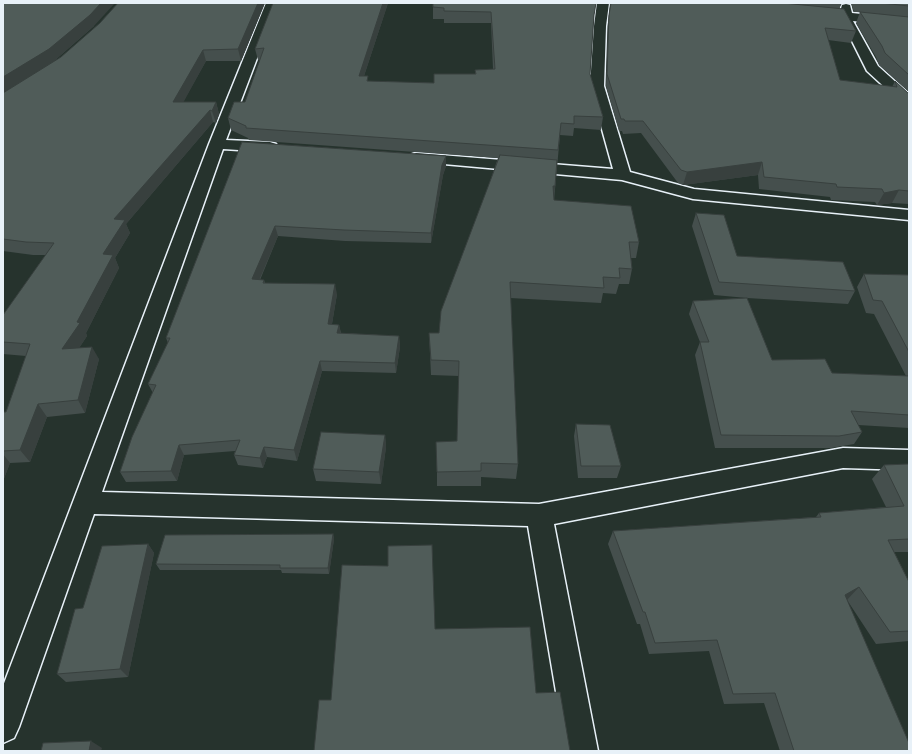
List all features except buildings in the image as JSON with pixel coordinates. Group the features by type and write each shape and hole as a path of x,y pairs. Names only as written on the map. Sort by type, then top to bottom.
{"street":[{"path":"3,727 217,144 272,3"},
{"path":"603,3 600,26 597,86 623,175"},
{"path":"809,12 847,9 909,24"},
{"path":"847,9 847,22 872,68 909,102"},
{"path":"217,144 288,149"},
{"path":"399,157 491,163 623,175 693,194 909,215"},
{"path":"85,502 539,515 843,458 909,460"},
{"path":"539,515 582,751"}]}
